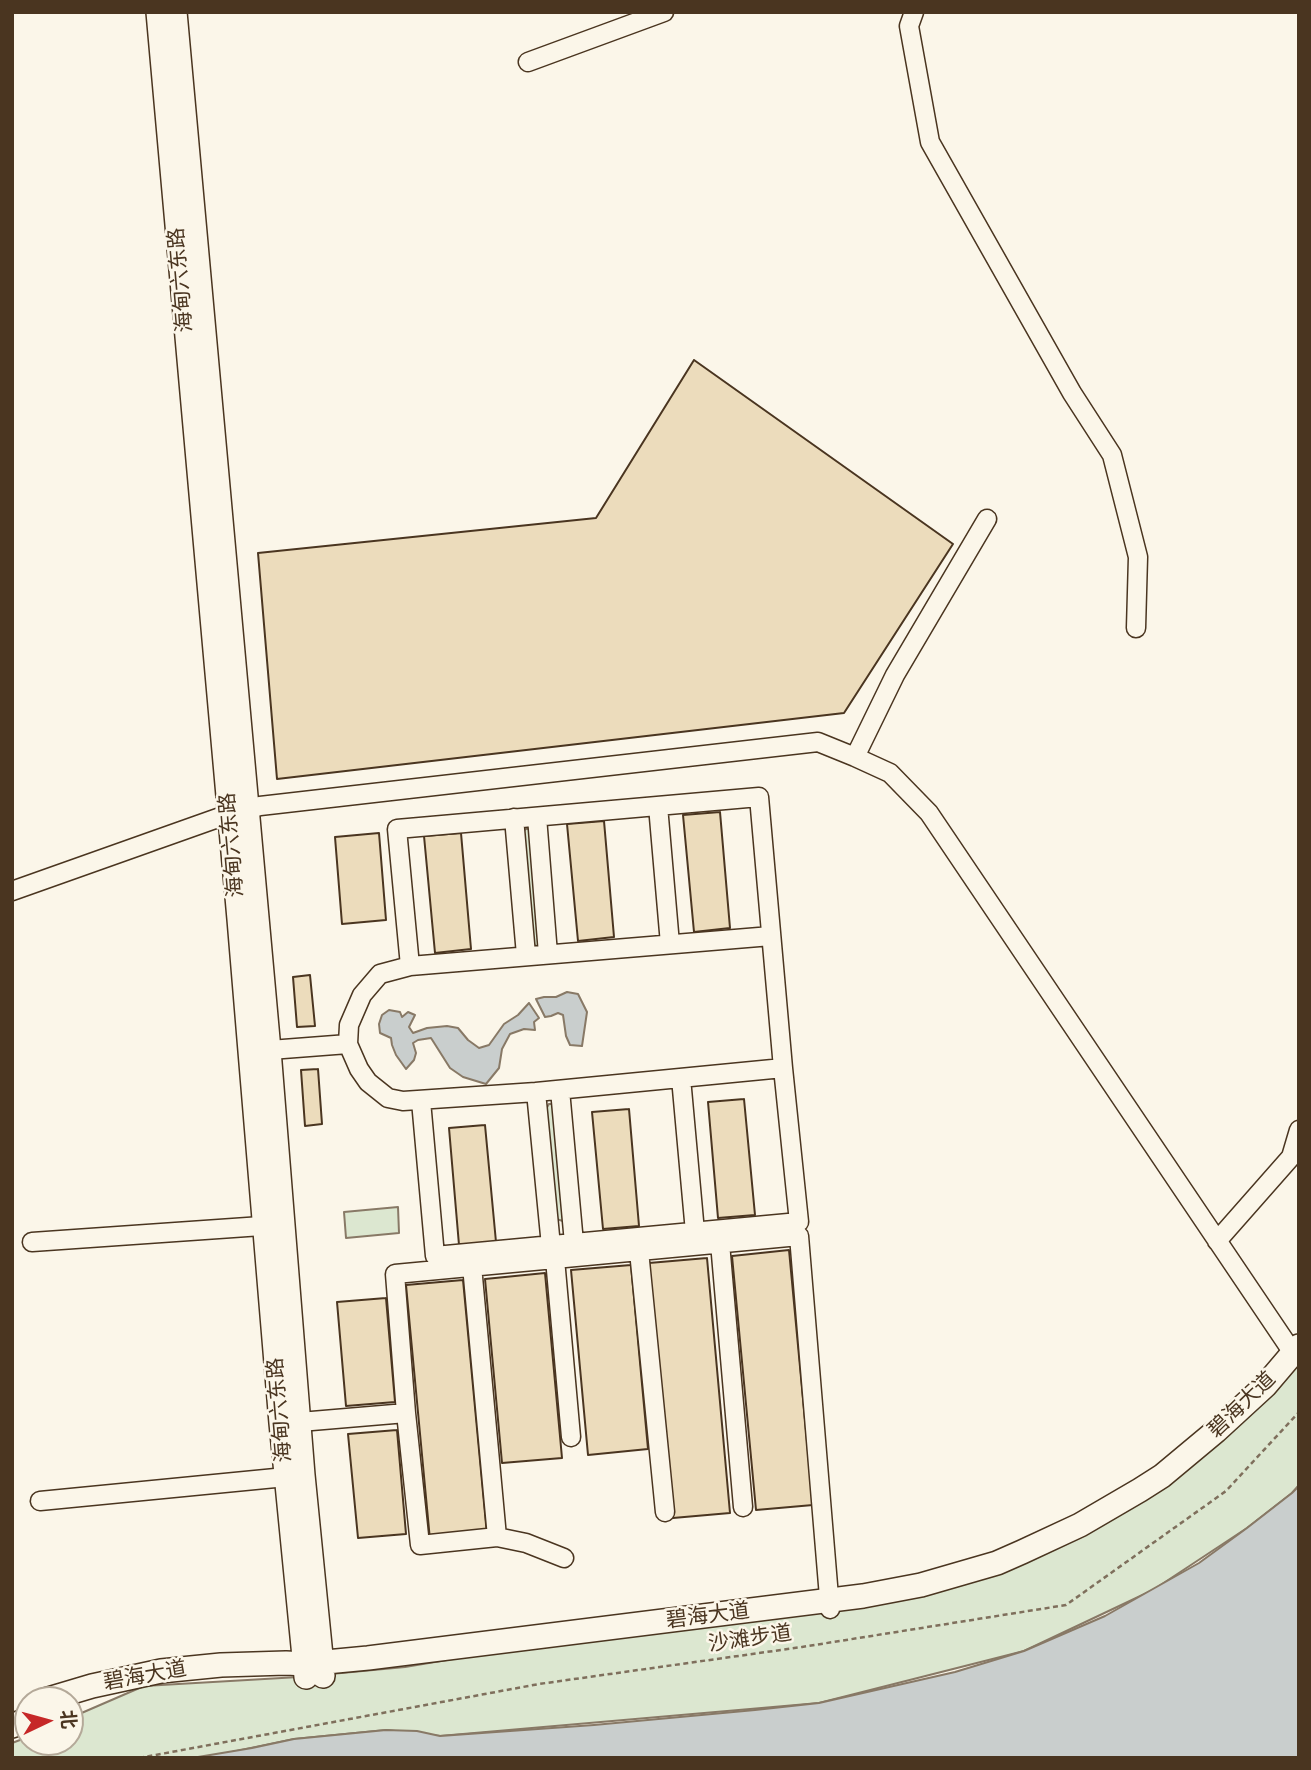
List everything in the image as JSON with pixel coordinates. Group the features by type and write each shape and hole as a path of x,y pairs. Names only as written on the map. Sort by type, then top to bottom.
{"main road":[{"name":"海甸六东路","path":"158,12 238,811 314,1670"},
{"name":"海甸六东路","path":"175,12 238,811"},
{"name":"碧海大道","path":"84,1700 123,1690 186,1680 314,1670 404,1654 830,1605 939,1580 996,1563 1080,1525 1150,1483 1191,1453 1297,1353"},
{"name":"碧海大道","path":"84,1688 161,1671 232,1664 286,1663 314,1670"}],"street":[{"path":"528,62 664,12"},
{"path":"914,12 909,26 930,142 1072,393 1112,455 1138,556 1136,628"},
{"path":"855,757 895,675 986,519"},
{"path":"12,891 238,811 260,806 818,742 890,773 929,813 1217,1241 1297,1353"},
{"path":"410,966 397,829 759,797 830,1605"},
{"path":"658,806 670,944"},
{"path":"537,817 548,954"},
{"path":"514,818 526,955"},
{"path":"771,936 410,966 380,974 362,995 349,1025 348,1044 368,1082 388,1098 402,1101 560,1090 783,1068"},
{"path":"260,1051 348,1044"},
{"path":"681,1078 695,1232"},
{"path":"560,1090 574,1243"},
{"path":"536,1092 571,1437"},
{"path":"421,1101 435,1256 639,1251 720,1243 799,1229"},
{"path":"1217,1241 1291,1157 1299,1130"},
{"path":"32,1242 274,1225"},
{"path":"564,1558 526,1543 497,1537 420,1545 395,1273 471,1266 553,1252 574,1243 695,1232 799,1229"},
{"path":"720,1243 743,1507"},
{"path":"639,1251 665,1512"},
{"path":"471,1266 497,1537"},
{"path":"290,1422 406,1413"},
{"path":"40,1501 295,1476"}],"path":[{"name":"沙滩步道","path":"139,1758 539,1684 802,1647 1066,1605 1226,1491 1299,1412"}],"green space":[{"path":"531,829 539,946 533,945 522,832"},
{"path":"549,1104 555,1104 566,1219 563,1221 556,1219 546,1109"},
{"path":"398,1207 399,1233 346,1238 344,1212"},
{"path":"1299,1359 1299,1485 1292,1493 1247,1528 1153,1590 1024,1651 819,1703 440,1736 386,1730 294,1739 203,1758 12,1758 14,1742 14,1756 84,1756 84,1712 144,1686 299,1677 405,1667 1009,1566 1158,1488"}],"shaded area":[{"path":"567,992 578,994 587,1012 582,1046 570,1045 563,1015 558,1013 545,1017 536,999 556,997"},
{"path":"529,1003 539,1018 534,1022 535,1030 524,1029 510,1034 502,1049 499,1068 486,1084 463,1077 450,1068 431,1038 413,1043 416,1053 406,1069 396,1055 391,1038 380,1033 382,1015 389,1010 400,1012 402,1017 408,1012 415,1015 409,1027 413,1033 427,1028 458,1028 479,1048 489,1045 504,1024 518,1015"},
{"path":"1299,1486 1299,1758 192,1758 294,1739 386,1730 417,1731 440,1736 594,1725 819,1703 955,1672 1024,1651 1105,1616 1199,1563"}],"building":[{"path":"694,360 953,544 844,713 277,779 258,553 596,518"},
{"path":"720,812 730,928 694,932 683,815"},
{"path":"604,821 614,937 578,941 567,824"},
{"path":"379,833 386,920 342,924 335,837"},
{"path":"461,833 471,949 435,953 424,836"},
{"path":"310,975 315,1026 297,1027 293,977"},
{"path":"318,1069 322,1124 305,1126 301,1070"},
{"path":"744,1099 755,1215 718,1218 708,1102"},
{"path":"629,1109 639,1226 603,1229 592,1112"},
{"path":"485,1125 496,1242 459,1245 449,1128"},
{"path":"789,1250 813,1505 756,1510 732,1256"},
{"path":"707,1258 730,1513 673,1518 649,1263"},
{"path":"631,1265 648,1449 588,1455 571,1270"},
{"path":"545,1273 562,1458 502,1463 485,1279"},
{"path":"463,1280 487,1535 430,1540 406,1285"},
{"path":"386,1298 395,1402 346,1406 337,1302"},
{"path":"397,1430 406,1534 358,1538 348,1434"}]}
